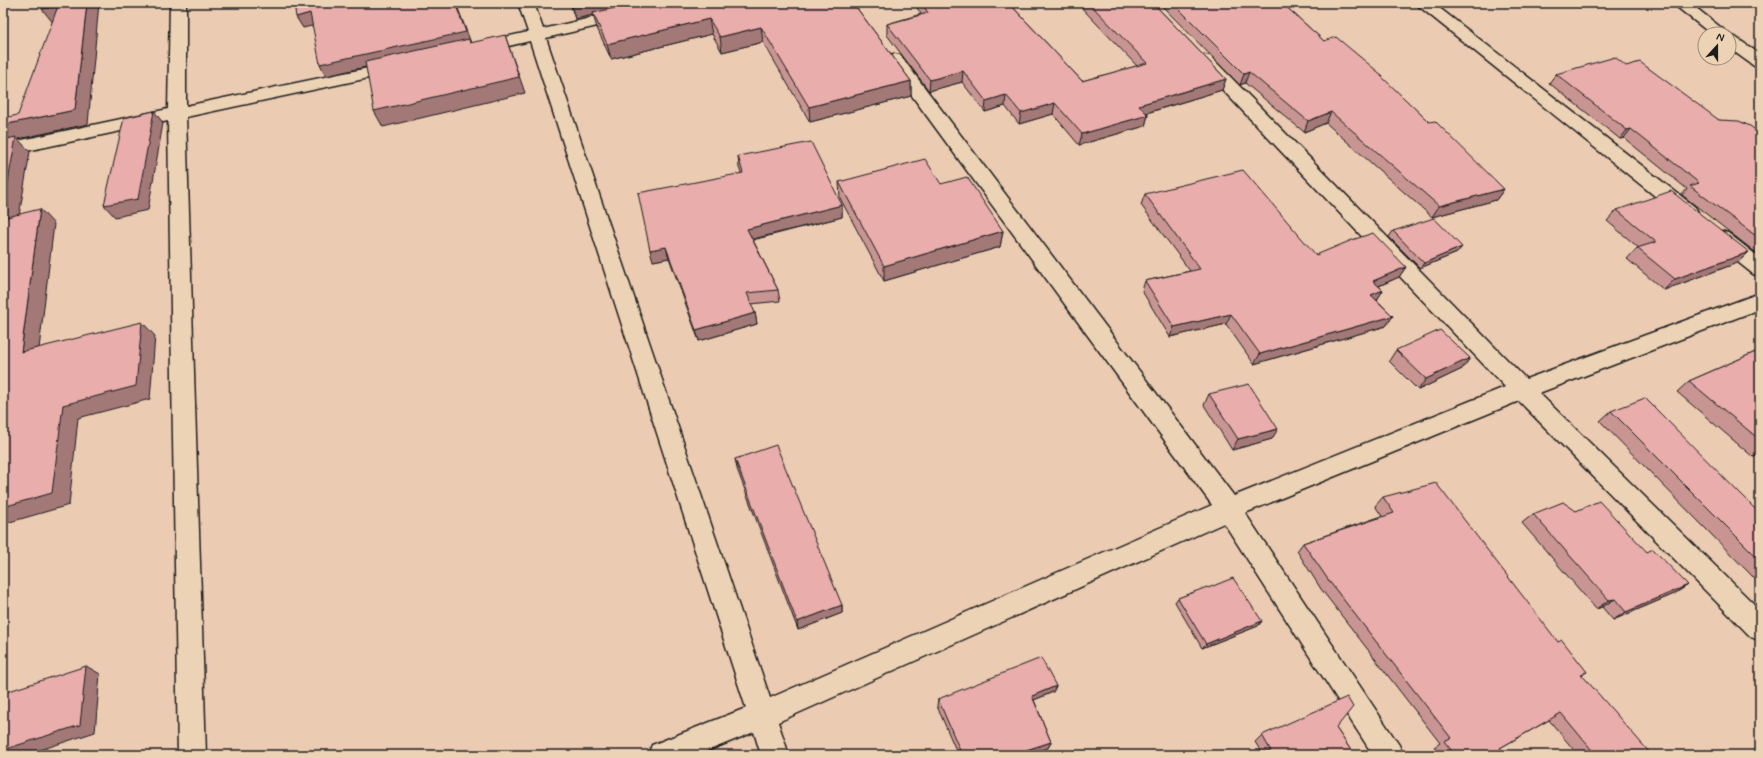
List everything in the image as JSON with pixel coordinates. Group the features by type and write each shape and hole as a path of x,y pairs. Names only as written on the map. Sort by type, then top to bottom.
{"street":[{"path":"178,3 177,112 192,755"},
{"path":"526,3 775,755"},
{"path":"467,51 677,3"},
{"path":"1423,3 1760,269"},
{"path":"1680,3 1710,26"},
{"path":"881,41 1228,509 1389,755"},
{"path":"1737,46 1760,62"},
{"path":"1193,48 1522,390 1760,628"},
{"path":"3,150 413,63"},
{"path":"662,755 762,715 1228,509 1522,390 1760,301"}],"building":[{"path":"43,3 87,3 75,110 3,125 3,118 18,115 58,6 42,9"},
{"path":"294,3 455,3 466,32 320,64 310,13 296,17"},
{"path":"635,3 853,3 911,81 809,107 761,27 720,37 709,19 607,44 593,13"},
{"path":"922,3 1009,3 1082,81 1147,63 1089,3 1153,3 1226,79 1139,105 1148,115 1082,134 1055,103 1021,113 1006,95 986,101 963,71 930,80 887,24 928,13"},
{"path":"1173,3 1282,3 1324,41 1336,37 1383,76 1381,76 1429,122 1435,121 1504,189 1439,206 1331,112 1308,121 1249,72 1244,74"},
{"path":"505,35 519,77 374,111 365,62 469,39 470,43"},
{"path":"1615,57 1626,66 1640,62 1719,120 1739,121 1760,133 1760,239 1690,186 1699,183 1631,129 1627,130 1556,74"},
{"path":"154,111 138,199 104,205 124,118"},
{"path":"16,137 3,209 3,140"},
{"path":"811,142 842,205 747,229 778,290 747,293 755,313 696,330 666,247 650,250 638,193 743,173 738,156"},
{"path":"925,159 941,184 967,177 1003,231 884,266 839,182"},
{"path":"1243,170 1316,255 1373,233 1406,267 1373,281 1383,290 1371,295 1393,316 1260,354 1231,314 1174,327 1145,281 1200,269 1145,194"},
{"path":"1671,191 1749,252 1675,279 1637,248 1656,242 1617,210"},
{"path":"40,209 21,352 142,322 136,386 63,405 52,493 3,507 3,218"},
{"path":"1434,218 1462,247 1424,263 1393,231"},
{"path":"1440,330 1470,358 1426,379 1396,350"},
{"path":"1760,350 1760,440 1689,381"},
{"path":"1249,384 1278,429 1238,439 1209,394"},
{"path":"1645,398 1760,514 1760,560 1611,411"},
{"path":"776,445 842,605 797,622 735,459"},
{"path":"1436,483 1558,642 1562,640 1587,672 1581,674 1650,753 1647,755 1596,755 1561,713 1500,748 1506,755 1455,755 1444,741 1451,738 1329,581 1303,543 1394,513 1383,497"},
{"path":"1599,501 1647,552 1653,549 1688,585 1626,612 1615,599 1609,600 1533,514 1563,502 1576,511"},
{"path":"1233,578 1262,621 1206,644 1178,598"},
{"path":"1041,658 1056,686 1032,696 1051,742 1011,755 962,755 938,699"},
{"path":"86,666 80,725 3,750 3,693"},
{"path":"1347,697 1353,707 1336,728 1354,755 1252,755 1271,751 1262,735"}]}
